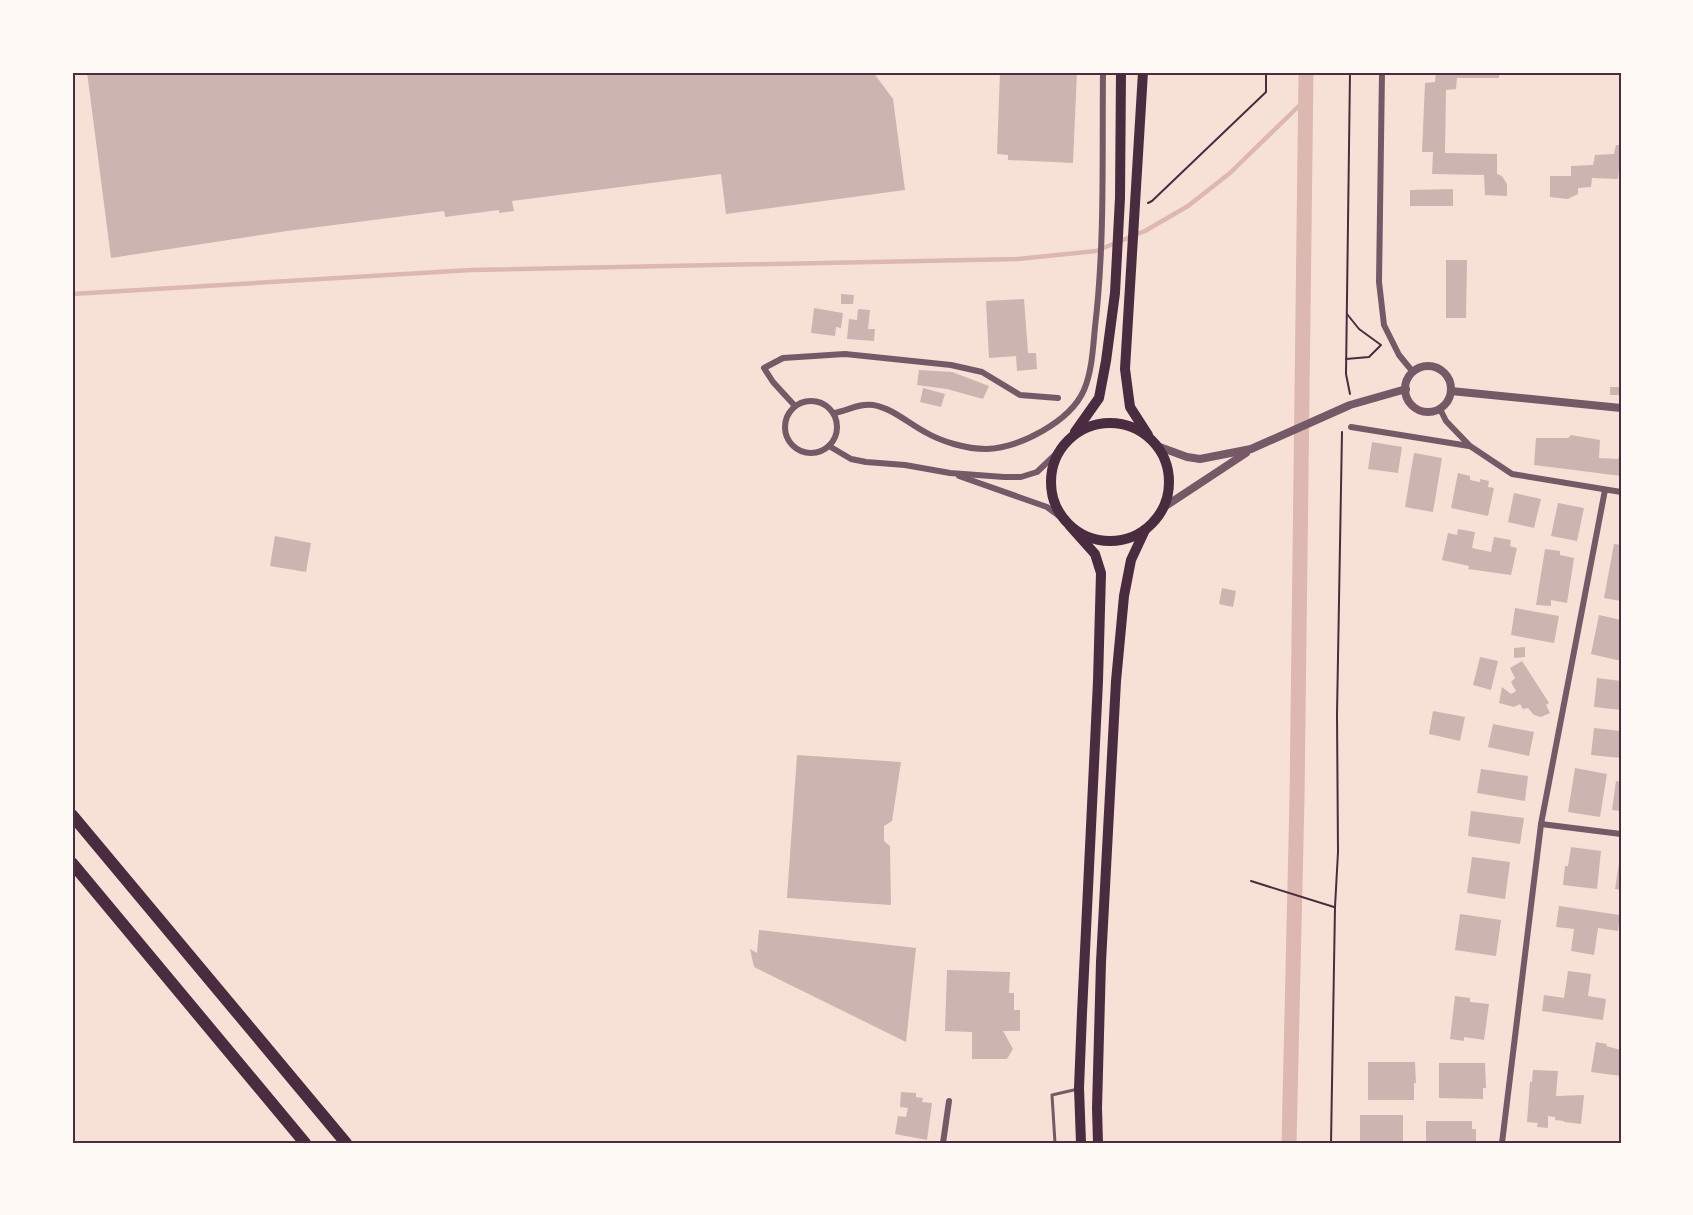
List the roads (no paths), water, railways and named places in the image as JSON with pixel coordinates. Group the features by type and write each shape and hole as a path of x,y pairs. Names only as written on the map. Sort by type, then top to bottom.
{"highway":[{"path":"72,815 346,1143"},
{"path":"72,863 305,1143"}],"main road":[{"path":"1081,1143 1079,1088 1101,573 1095,554 1062,518 1052,497 1050,485 1053,462 1058,452 1099,398 1106,362 1115,293 1120,198 1121,72"},
{"path":"1070,526 1090,538 1113,542 1136,536 1153,523 1164,507 1167,497 1169,476 1163,455 1130,407 1125,369 1143,72"},
{"path":"1073,434 1094,424 1118,423 1140,430 1153,442"},
{"path":"1098,1143 1101,962 1116,681 1124,596 1131,560 1145,530"}],"street":[{"path":"834,412 845,412 856,405 886,408 927,434 961,446 985,449 1011,447 1040,432 1065,415 1083,391 1091,361 1099,295 1103,72"},
{"path":"1382,72 1379,282 1384,325 1399,355 1413,372"},
{"path":"795,406 773,382 764,368 783,358 844,354 951,366 982,372 1020,395 1058,399"},
{"path":"1427,366 1442,370 1450,383 1451,391 1449,398 1440,409 1426,412 1410,402 1406,389 1413,372 1427,366"},
{"path":"1164,507 1251,450 1350,405 1406,389"},
{"path":"1451,391 1621,408"},
{"path":"803,402 820,402 834,412 837,419 837,434 829,446 822,451 806,453 791,444 785,428 786,420 795,406 803,402"},
{"path":"1440,409 1446,421 1470,446 1512,474 1621,492"},
{"path":"1351,427 1470,446"},
{"path":"1153,442 1187,457 1200,459 1251,450"},
{"path":"829,446 851,459 950,473 1021,477 1037,472 1058,452"},
{"path":"950,473 1047,507 1062,518"},
{"path":"1502,1143 1540,824 1605,490"},
{"path":"1540,824 1621,834"},
{"path":"943,1143 949,1101"}],"lane":[{"path":"1054,1143 1052,1095 1079,1088"}],"waterway":[{"path":"1289,1143 1297,798 1306,72"},
{"path":"72,294 471,270 1018,259 1096,251 1145,231 1188,206 1230,173 1305,100"}]}
